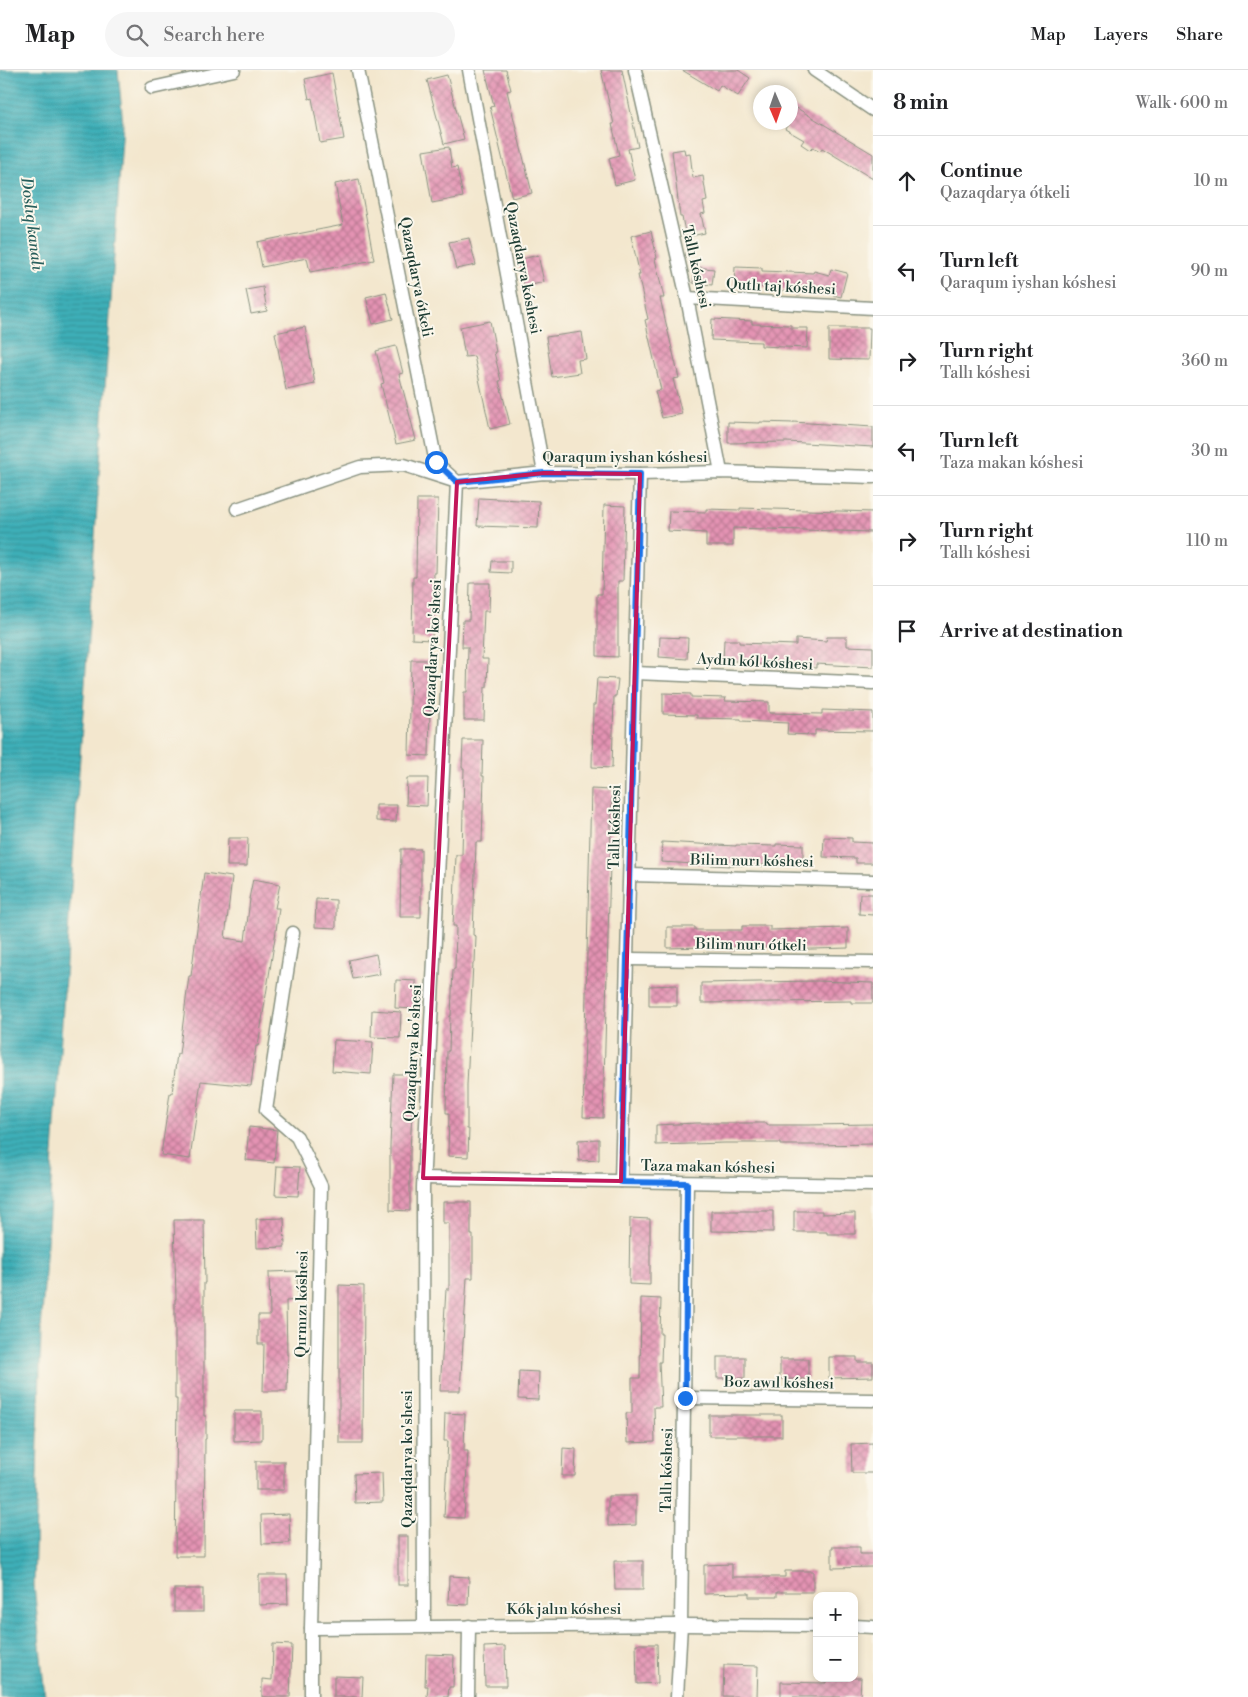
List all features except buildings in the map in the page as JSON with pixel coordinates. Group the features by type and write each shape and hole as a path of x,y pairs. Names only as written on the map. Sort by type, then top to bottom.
{"street":[{"path":"152,88 234,70"},
{"name":"Qazaqdarya ótkeli","path":"358,70 436,462 457,482"},
{"name":"Qazaqdarya kóshesi","path":"469,70 544,473"},
{"name":"Tallı kóshesi","path":"635,70 687,298 721,472"},
{"path":"814,70 873,110"},
{"name":"Qutlı taj kóshesi","path":"687,298 873,308"},
{"name":"Qaraqum iyshan kóshesi","path":"236,509 360,466 404,465 457,482 544,473 640,474 721,472 873,477"},
{"name":"Tallı kóshesi","path":"621,1182 640,474"},
{"name":"Qazaqdarya ko'shesi","path":"424,1626 423,1178 457,482"},
{"name":"Aydın kól kóshesi","path":"635,673 873,683"},
{"name":"Bilim nurı kóshesi","path":"630,875 873,881"},
{"name":"Qırmızı kóshesi","path":"293,933 266,1110 297,1138 321,1186 311,1697"},
{"name":"Bilim nurı ótkeli","path":"628,959 873,962"},
{"name":"Taza makan kóshesi","path":"423,1178 873,1185"},
{"name":"Tallı kóshesi","path":"677,1697 681,1624 687,1183"},
{"name":"Boz awıl kóshesi","path":"685,1398 873,1400"},
{"name":"Kók jalın kóshesi","path":"311,1628 681,1624 813,1626"},
{"path":"468,1697 469,1626"},
{"path":"858,1626 873,1627"}],"highlighted area":[{"path":"544,473 640,474 621,1181 423,1178 457,482"}],"water":[{"name":"Doslıq kanalı","path":"0,70 118,70 123,124 41,1331 34,1585 45,1697 0,1697"}],"route":[{"path":"436,462 457,482 544,473 640,474 621,1182 687,1183 685,1398"}]}
